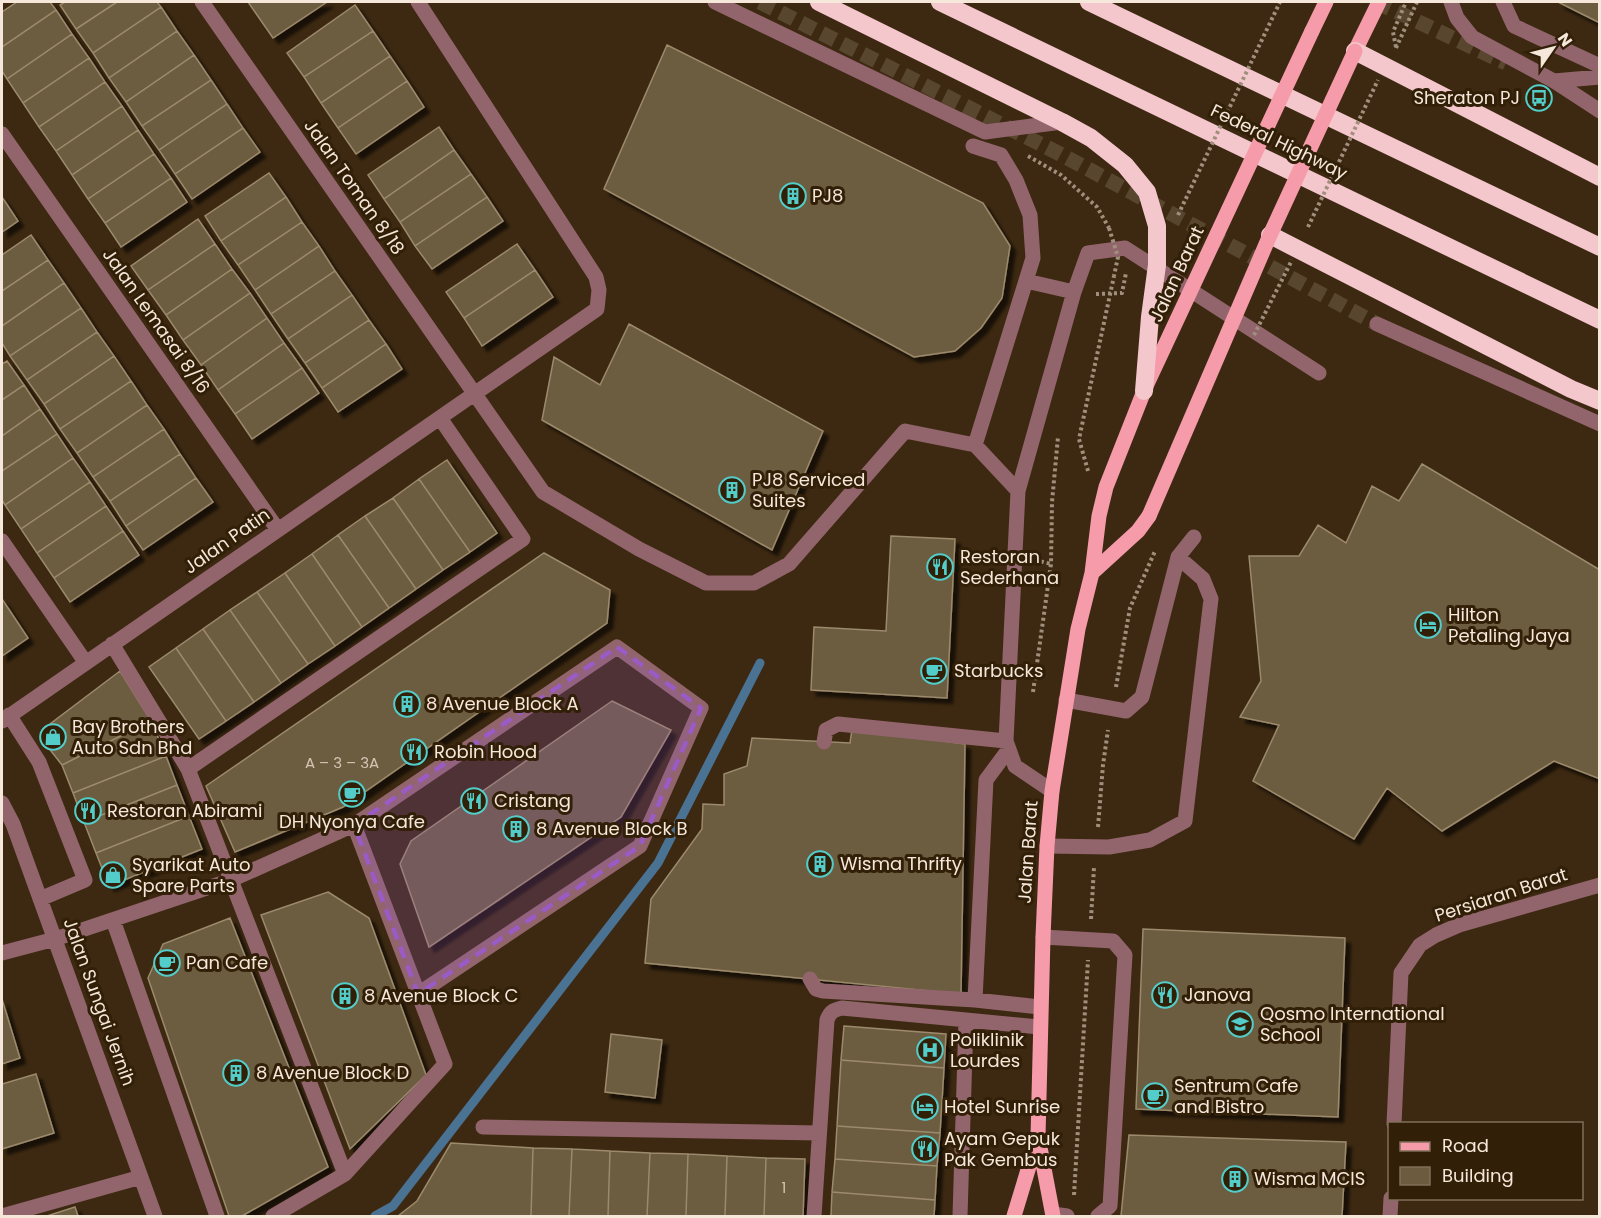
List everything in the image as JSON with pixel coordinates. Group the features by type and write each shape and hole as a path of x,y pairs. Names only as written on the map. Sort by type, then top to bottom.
{"highway":[{"path":"819,2 1062,122 1090,138 1125,165 1147,192 1157,226 1157,265 1144,391"},
{"name":"Federal Highway","path":"940,2 1599,320"},
{"path":"1089,2 1599,247"},
{"path":"1355,51 1599,177"},
{"path":"1270,235 1571,389 1599,401"}],"main road":[{"name":"Jalan Barat","path":"1014,1216 1038,1137 1039,1027 1047,846 1052,791 1078,629 1092,573 1099,516 1106,487 1144,391 1326,2"},
{"path":"1092,573 1138,531 1149,516 1270,235 1379,2"},
{"name":"Jalan Barat","path":"1038,1137 1062,1213"}],"street":[{"name":"Jalan Toman 8/18","path":"202,2 543,492 639,549 706,583 754,583 789,564 905,431 975,445"},
{"name":"Jalan Patin","path":"5,718 597,309 600,291 596,277 418,2"},
{"path":"715,2 985,132 1062,122"},
{"path":"1451,2 1457,18 1472,37 1554,81 1599,111"},
{"path":"1503,2 1514,26 1599,66"},
{"path":"1554,81 1599,77"},
{"name":"Jalan Lemasai 8/16","path":"2,134 278,530"},
{"path":"973,146 1001,155 1016,180 1030,215 1033,258 975,445 1018,491"},
{"path":"1052,791 1015,766 1007,745 1018,491 1074,292 1088,253 1125,248 1319,374"},
{"path":"1026,281 1074,292"},
{"path":"1377,324 1599,424"},
{"path":"188,769 522,539 440,418"},
{"path":"1066,700 1126,711 1142,697 1178,557 1194,537"},
{"path":"2,541 86,663"},
{"path":"1047,846 1109,848 1150,840 1185,821 1211,598 1203,579 1178,557"},
{"path":"112,644 188,769 345,1174"},
{"path":"2,952 55,939 231,880 354,825 617,647 701,708 640,846 418,994"},
{"path":"5,718 39,762 85,880 40,898"},
{"path":"824,742 826,730 838,724 1007,745"},
{"path":"975,1000 986,780 1007,745"},
{"name":"Jalan Sungai Jernih","path":"2,803 13,824 155,1216"},
{"path":"273,1216 345,1174 445,1064 354,825"},
{"name":"Persiaran Barat","path":"1394,1122 1401,973 1420,945 1459,925 1599,885"},
{"path":"113,920 217,1216"},
{"path":"1043,937 1113,941 1125,955 1110,1206 1098,1216"},
{"path":"810,979 816,989 823,991 975,1000 1040,1007"},
{"path":"814,1216 827,1020 835,1009 1039,1027"},
{"path":"960,1216 966,1020"},
{"path":"483,1127 819,1133"},
{"path":"2,1216 141,1177"},
{"path":"1390,1216 1391,1200"}],"path":[{"path":"1174,224 1280,2"},
{"path":"1406,2 1393,32 1396,47 1417,2"},
{"path":"1308,227 1378,80"},
{"path":"1023,153 1061,175 1096,207 1109,228 1118,257 1079,439 1088,472"},
{"path":"1093,305 1096,294 1122,293"},
{"path":"1031,703 1052,564 1052,502 1058,436"},
{"path":"1062,1213 1089,940 1103,765 1130,608 1158,543"}],"highlighted area":[{"path":"617,647 701,708 640,846 418,994 354,825"}],"building":[{"path":"17,2 50,2 56,10 2,47 2,12"},
{"path":"65,2 117,2 76,29 60,5"},
{"path":"117,2 157,2 161,7 93,53 76,29"},
{"path":"248,2 327,2 273,38"},
{"path":"1558,2 1600,2 1600,23"},
{"path":"355,5 373,31 304,77 287,53"},
{"path":"161,7 177,31 109,78 93,53"},
{"path":"56,10 72,34 7,79 2,71 2,47"},
{"path":"177,31 194,55 126,102 109,78"},
{"path":"373,31 390,56 321,103 304,77"},
{"path":"72,34 89,58 23,103 7,79"},
{"name":"PJ8","path":"667,45 983,203 1010,246 1002,298 981,328 955,351 914,357 604,189"},
{"path":"194,55 211,80 142,126 126,102"},
{"path":"390,56 407,81 338,128 321,103"},
{"path":"89,58 105,82 39,127 23,103"},
{"path":"211,80 227,104 159,150 142,126"},
{"path":"407,81 424,107 356,154 338,128"},
{"path":"105,82 122,106 56,151 39,127"},
{"path":"227,104 243,128 175,174 159,150"},
{"path":"122,106 138,130 72,175 56,151"},
{"path":"439,127 454,150 384,199 368,175"},
{"path":"243,128 260,152 192,199 175,174"},
{"path":"138,130 154,154 88,199 72,175"},
{"path":"454,150 471,174 400,222 384,199"},
{"path":"154,154 171,178 105,223 88,199"},
{"path":"269,173 286,197 221,241 205,216"},
{"path":"471,174 487,197 415,246 400,222"},
{"path":"171,178 187,202 121,247 105,223"},
{"path":"2,197 18,221 2,232"},
{"path":"286,197 302,222 238,265 221,241"},
{"path":"487,197 503,221 432,269 415,246"},
{"path":"198,219 215,244 148,290 131,266"},
{"path":"302,222 319,246 255,290 238,265"},
{"path":"31,235 48,260 2,291 2,255"},
{"path":"215,244 232,269 166,315 148,290"},
{"path":"517,244 535,270 464,318 446,292"},
{"path":"319,246 335,271 271,314 255,290"},
{"path":"48,260 64,283 2,326 2,291"},
{"path":"232,269 250,293 183,340 166,315"},
{"path":"535,270 553,297 482,346 464,318"},
{"path":"335,271 352,295 288,339 271,314"},
{"path":"64,283 81,308 10,356 2,343 2,326"},
{"path":"250,293 267,318 201,365 183,340"},
{"path":"352,295 369,320 305,363 288,339"},
{"path":"81,308 97,332 27,380 10,356"},
{"path":"267,318 284,343 218,390 201,365"},
{"path":"369,320 386,344 322,388 305,363"},
{"name":"PJ8 Serviced Suites","path":"629,324 823,431 772,550 542,420 554,357 600,385"},
{"path":"97,332 114,356 44,404 27,380"},
{"path":"284,343 302,368 235,414 218,390"},
{"path":"386,344 402,369 338,412 322,388"},
{"path":"114,356 131,381 60,429 44,404"},
{"path":"7,361 24,385 2,400 2,364"},
{"path":"302,368 319,393 252,439 235,414"},
{"path":"131,381 147,405 77,453 60,429"},
{"path":"24,385 40,409 2,436 2,400"},
{"path":"147,405 164,429 93,477 77,453"},
{"path":"40,409 57,434 2,471 2,436"},
{"path":"164,429 180,454 110,501 93,477"},
{"path":"57,434 73,458 5,505 2,500 2,471"},
{"path":"180,454 196,478 126,526 110,501"},
{"path":"73,458 90,482 21,529 5,505"},
{"path":"447,460 497,533 470,552 419,479"},
{"name":"Hilton Petaling Jaya","path":"1422,464 1600,570 1600,779 1554,761 1442,831 1387,788 1354,839 1253,781 1279,725 1240,717 1261,681 1249,556 1299,556 1318,525 1346,543 1372,486 1399,501"},
{"path":"196,478 213,502 143,550 126,526"},
{"path":"419,479 470,552 443,570 393,498"},
{"path":"90,482 106,506 37,553 21,529"},
{"path":"393,498 443,570 416,589 365,516"},
{"path":"106,506 123,531 54,578 37,553"},
{"path":"365,516 416,589 389,608 338,535"},
{"path":"123,531 139,555 70,602 54,578"},
{"path":"338,535 389,608 362,627 312,554"},
{"path":"891,536 955,539 947,698 811,690 814,627 886,631"},
{"name":"8 Avenue Block A","path":"544,553 610,590 607,623 343,807 235,852 206,786"},
{"path":"312,554 362,627 335,646 285,573"},
{"path":"285,573 335,646 308,664 257,592"},
{"path":"257,592 308,664 281,683 230,610"},
{"path":"2,599 28,638 2,656"},
{"path":"230,610 281,683 254,702 203,629"},
{"path":"203,629 254,702 226,721 176,648"},
{"path":"176,648 226,721 199,739 149,667"},
{"path":"120,671 151,721 62,765 44,742 50,724"},
{"name":"8 Avenue Block B","path":"612,701 671,730 621,817 429,947 400,864 411,841"},
{"path":"151,721 166,756 73,793 62,765"},
{"name":"Wisma Thrifty","path":"852,729 965,744 961,994 645,963 651,899 702,829 703,804 724,805 724,774 747,766 752,738 850,743"},
{"path":"166,756 177,785 84,822 73,793"},
{"path":"177,785 189,816 96,853 84,822"},
{"path":"189,816 202,849 109,886 96,853"},
{"name":"8 Avenue Block C","path":"328,892 369,918 426,1075 350,1149 261,915"},
{"name":"8 Avenue Block D","path":"230,918 328,1167 242,1216 229,1216 148,978 163,944"},
{"name":"Qosmo International School","path":"1143,929 1345,938 1338,1117 1136,1109"},
{"path":"2,999 20,1058 2,1064"},
{"path":"844,1026 946,1034 944,1068 841,1060"},
{"path":"611,1034 662,1040 655,1098 605,1092"},
{"path":"841,1060 944,1068 940,1133 837,1126"},
{"path":"36,1074 54,1133 2,1149 2,1084"},
{"path":"837,1126 940,1133 937,1166 835,1159"},
{"name":"Wisma MCIS","path":"1129,1135 1346,1142 1342,1216 1121,1216"},
{"path":"451,1143 533,1148 531,1216 398,1216 417,1201"},
{"path":"533,1148 572,1149 569,1216 531,1216"},
{"path":"572,1149 610,1151 608,1216 569,1216"},
{"path":"610,1151 650,1153 647,1216 608,1216"},
{"path":"650,1153 688,1154 686,1216 647,1216"},
{"path":"688,1154 727,1156 725,1216 686,1216"},
{"path":"727,1156 766,1158 764,1216 725,1216"},
{"path":"766,1158 805,1159 803,1216 764,1216"},
{"path":"835,1159 937,1166 935,1200 832,1192"},
{"path":"832,1192 935,1200 934,1216 831,1216"},
{"path":"75,1207 78,1216 47,1216"}],"waterway":[{"path":"375,1216 393,1206 658,863 760,663"}],"tunnel":[{"path":"760,2 1060,154 1377,324"},
{"path":"1376,2 1506,63"}],"place":[{"name":"Sheraton PJ","path":"1539,98"},
{"name":"PJ8","path":"793,196"},
{"name":"PJ8 Serviced Suites","path":"732,490"},
{"name":"Restoran Sederhana","path":"940,567"},
{"name":"Hilton Petaling Jaya","path":"1428,625"},
{"name":"Starbucks","path":"934,671"},
{"name":"8 Avenue Block A","path":"407,704"},
{"name":"Bay Brothers Auto Sdn Bhd","path":"53,737"},
{"name":"Robin Hood","path":"414,752"},
{"name":"DH Nyonya Cafe","path":"352,794"},
{"name":"Cristang","path":"474,801"},
{"name":"Restoran Abirami","path":"88,811"},
{"name":"8 Avenue Block B","path":"516,829"},
{"name":"Wisma Thrifty","path":"820,864"},
{"name":"Syarikat Auto Spare Parts","path":"113,875"},
{"name":"Pan Cafe","path":"167,963"},
{"name":"Janova","path":"1165,995"},
{"name":"8 Avenue Block C","path":"345,996"},
{"name":"Qosmo International School","path":"1240,1024"},
{"name":"Poliklinik Lourdes","path":"930,1050"},
{"name":"8 Avenue Block D","path":"236,1073"},
{"name":"Sentrum Cafe and Bistro","path":"1155,1096"},
{"name":"Hotel Sunrise","path":"925,1107"},
{"name":"Ayam Gepuk Pak Gembus","path":"925,1149"},
{"name":"Wisma MCIS","path":"1235,1179"}]}
